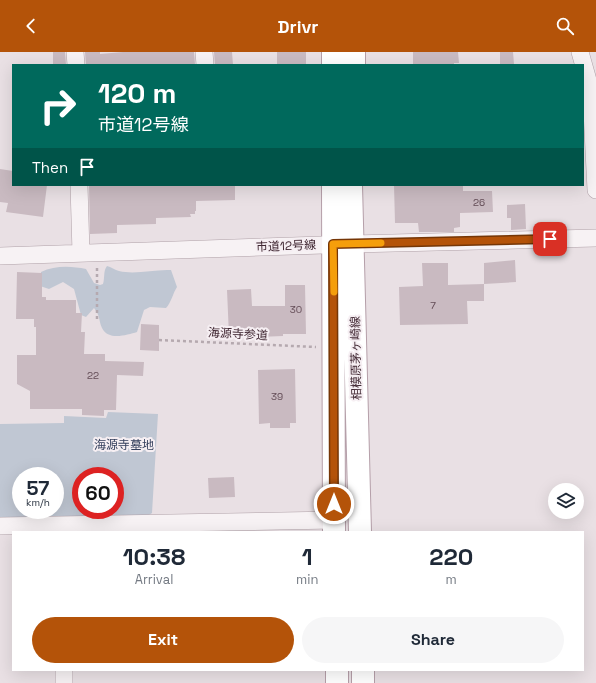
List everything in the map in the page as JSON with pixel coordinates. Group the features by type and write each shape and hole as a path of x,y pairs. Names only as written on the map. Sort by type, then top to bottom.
{"main road":[{"path":"333,52 333,64"},
{"path":"354,52 354,64"},
{"name":"相模原茅ヶ崎線","path":"333,186 343,244 360,531"},
{"name":"相模原茅ヶ崎線","path":"334,526 343,244 351,186"},
{"path":"337,671 337,683"},
{"path":"363,671 364,683"}],"street":[{"path":"76,52 76,64"},
{"path":"204,52 205,64"},
{"path":"580,52 583,64"},
{"path":"584,66 591,91 596,190"},
{"path":"79,186 81,253"},
{"name":"市道12号線","path":"0,256 343,244 596,238"},
{"path":"10,528 334,526"},
{"path":"64,671 64,683"}],"path":[{"path":"97,262 97,320"},
{"name":"海源寺参道","path":"159,340 316,347"}],"green space":[{"path":"107,266 118,271 125,272 171,270 177,287 166,308 150,307 144,310 137,332 113,336 109,335 102,328 98,314 94,308 86,317 81,315 74,289 63,282 49,289 40,286 41,272 52,268 64,267 86,269 94,283 100,285 103,284"},
{"name":"海源寺墓地","path":"108,412 158,414 152,513 149,515 124,516 124,467 72,467 72,517 64,517 64,467 12,467 12,519 0,519 0,424 64,423 64,416 106,418"}],"building":[{"path":"53,52 65,52 66,64 53,64"},
{"path":"85,52 100,52 100,54 123,52 194,52 195,64 86,64"},
{"path":"214,52 232,52 233,64 215,64"},
{"path":"277,52 306,52 306,64 277,64"},
{"path":"413,52 458,52 459,63 413,64"},
{"path":"500,52 513,52 514,64 500,64"},
{"path":"0,169 12,171 12,186 47,186 43,217 6,212 8,203 0,202"},
{"path":"89,186 235,186 235,200 196,201 196,211 195,214 190,214 191,217 156,218 156,224 117,225 117,233 90,234"},
{"path":"394,186 463,186 463,191 492,191 493,212 460,213 460,227 454,228 454,232 419,232 418,223 395,223"},
{"path":"525,204 526,229 511,230 511,218 507,218 507,205"},
{"path":"515,260 516,282 484,284 484,263"},
{"path":"422,263 448,263 448,285 484,284 484,301 467,301 468,324 400,325 399,287 423,286"},
{"path":"17,272 42,273 42,297 46,297 46,300 76,300 76,313 82,313 81,332 85,332 84,354 105,354 105,361 144,362 143,376 117,375 116,410 104,410 104,416 82,415 82,409 30,409 30,391 17,384 17,355 36,355 36,327 34,327 34,319 16,319"},
{"path":"285,285 305,285 306,334 283,334 283,336 258,337 258,335 229,336 227,290 251,289 252,306 285,306"},
{"path":"141,324 159,325 159,351 140,350"},
{"path":"295,369 296,423 290,423 290,428 270,428 270,423 259,424 258,370"},
{"path":"234,477 235,497 209,498 208,478"}],"slow traffic":[{"path":"334,292 333,244 381,243"}],"route":[{"path":"334,504 333,244 550,239"}]}
